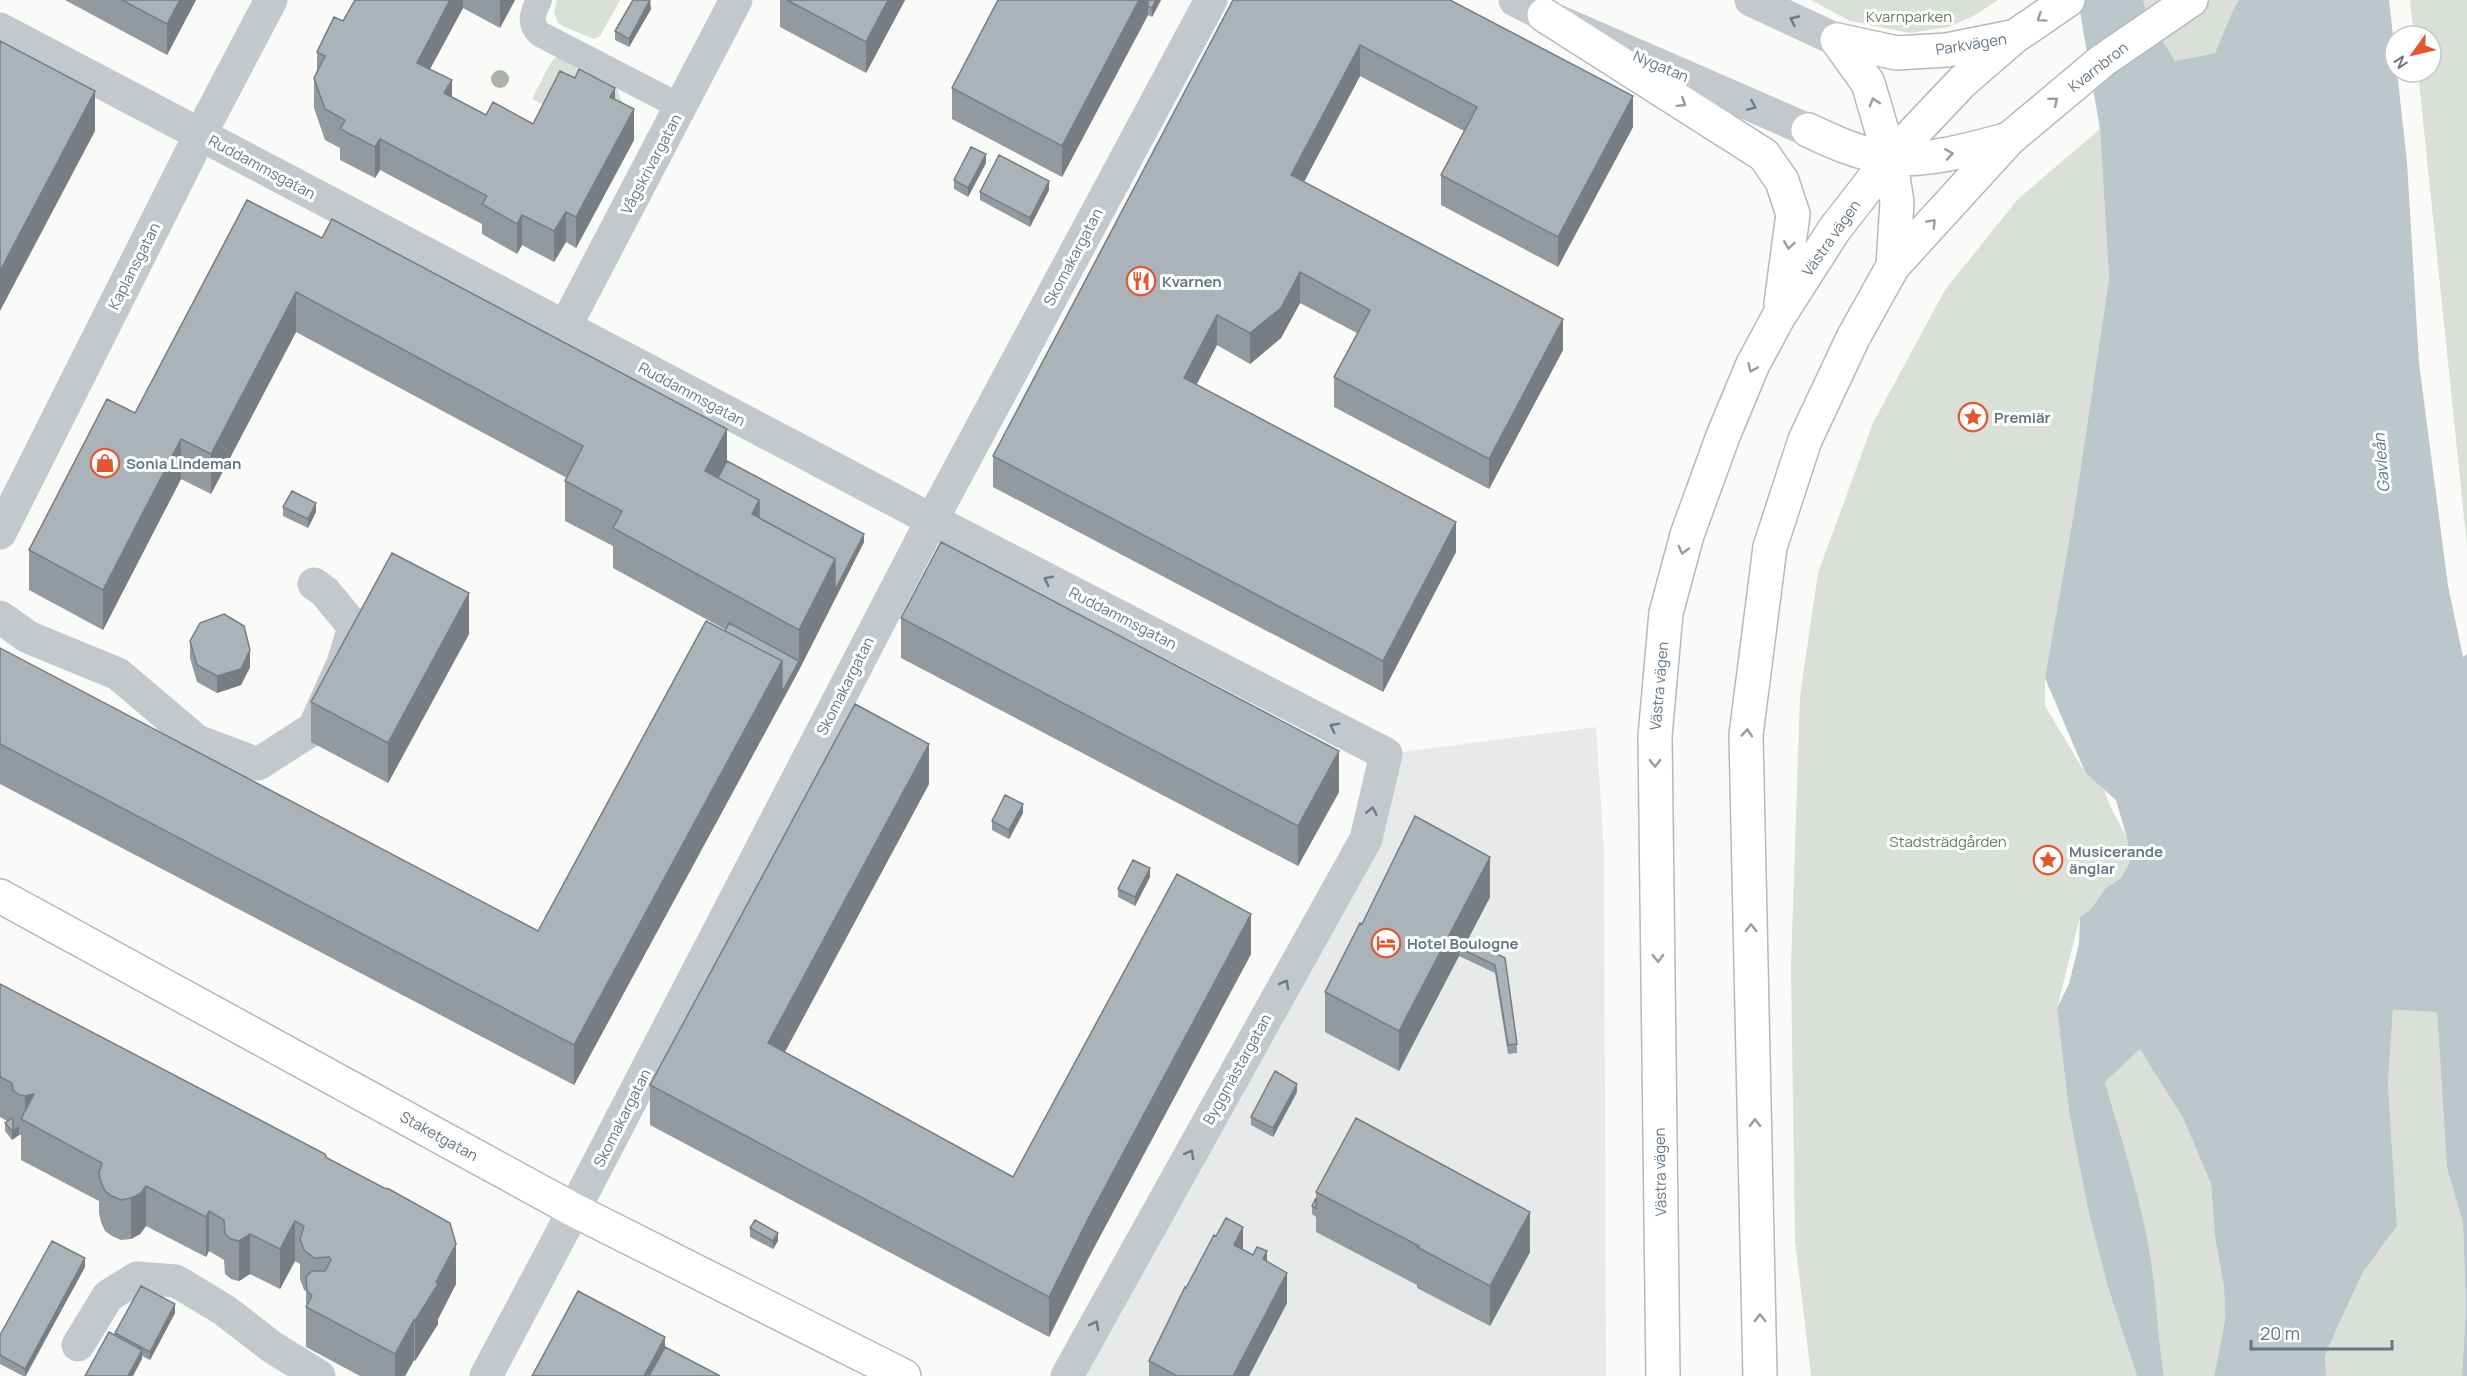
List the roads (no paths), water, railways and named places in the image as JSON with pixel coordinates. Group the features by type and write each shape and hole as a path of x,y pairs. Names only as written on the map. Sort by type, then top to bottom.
{"main road":[{"path":"2014,37 2068,0"},
{"name":"Kvarnbron","path":"2009,139 2102,61 2191,0"},
{"path":"1544,15 1764,154 1782,181 1793,214 1779,316"},
{"name":"Parkvägen","path":"1837,40 1897,53 1947,50 2014,37"},
{"name":"Parkvägen","path":"1962,82 2014,37"},
{"path":"1837,40 1868,83 1890,158 1897,202 1893,266"},
{"name":"Västra vägen","path":"1663,1376 1655,736 1665,613 1687,535 1719,447 1753,364 1779,316 1833,230 1890,158 1962,82"},
{"path":"1808,130 1839,145 1890,158 1949,155 2009,139"},
{"path":"1760,1376 1746,735 1770,547 1805,440 1853,338 1893,266 2009,139"},
{"name":"Staketgatan","path":"0,896 574,1210 895,1373"}],"street":[{"name":"Kaplansgatan","path":"0,533 200,135 271,0"},
{"name":"Vågskrivargatan","path":"565,327 736,0"},
{"name":"Skomakargatan","path":"486,1376 932,519 1211,0"},
{"name":"Nygatan","path":"1515,0 1544,15 1808,130"},
{"path":"1751,0 1837,40"},
{"name":"Ruddammsgatan","path":"0,29 932,519 1386,754"},
{"path":"0,617 28,637 118,674 197,741 258,764 314,728 343,663 354,627 324,592 314,584"},
{"name":"Byggmästargatan","path":"1067,1376 1365,839 1386,754"},
{"path":"78,1345 108,1296 137,1278 176,1281 224,1310 272,1347 319,1376"}],"lane":[{"path":"539,0 532,20 536,31 540,34 681,106"}],"water":[{"name":"Gavleån","path":"2078,0 2143,0 2147,15 2175,61 2215,53 2239,0 2389,0 2392,24 2383,24 2383,84 2398,84 2407,162 2419,363 2448,586 2463,657 2467,654 2467,1376 2462,1376 2466,1307 2463,1223 2447,1168 2437,1012 2393,1010 2388,1083 2397,1226 2363,1272 2325,1356 2326,1376 2214,1376 2225,1321 2224,1288 2215,1236 2211,1184 2183,1118 2140,1049 2105,1082 2145,1226 2164,1376 2137,1376 2107,1284 2089,1214 2069,1112 2057,1008 2069,984 2079,944 2080,917 2090,910 2106,888 2121,878 2130,862 2127,838 2116,800 2086,774 2045,678 2075,506 2109,279 2100,129"}],"place":[{"name":"Kvarnen","path":"1141,281"},
{"name":"Premiär","path":"1973,417"},
{"name":"Sonia Lindeman","path":"105,463"},
{"name":"Musicerande änglar","path":"2048,860"},
{"name":"Hotel Boulogne","path":"1386,943"}],"park label":[{"name":"Kvarnparken","path":"1909,16"},
{"name":"Stadsträdgården","path":"1948,841"}]}
